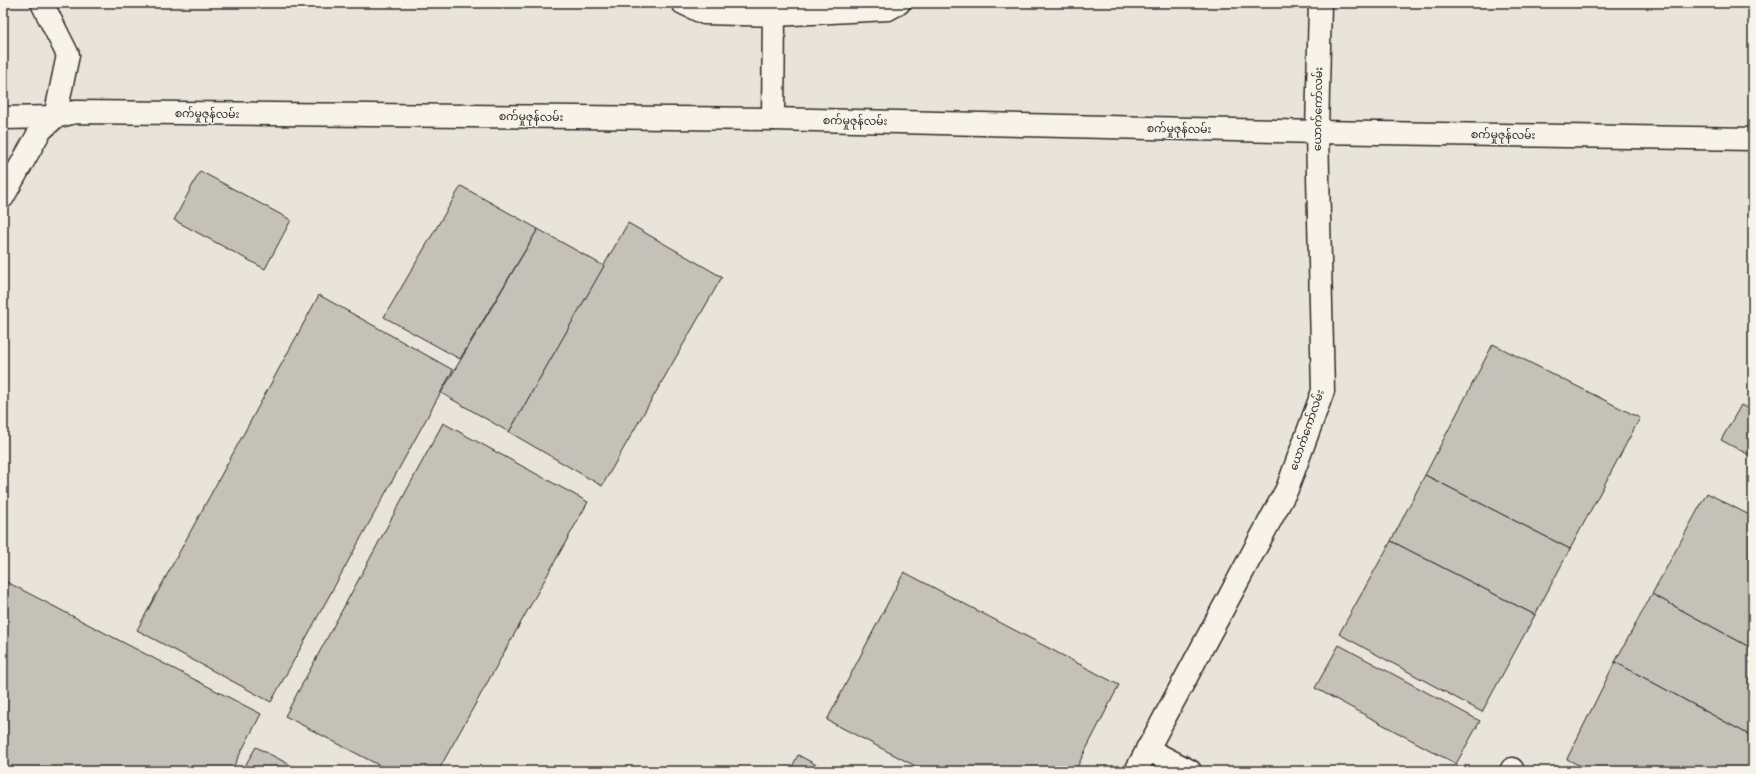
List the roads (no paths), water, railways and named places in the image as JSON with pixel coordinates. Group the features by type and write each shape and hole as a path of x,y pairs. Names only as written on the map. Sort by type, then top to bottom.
{"street":[{"path":"3,118 55,117 68,55 42,3"},
{"path":"683,3 704,13 774,15 888,9 899,3"},
{"name":"ယောက်ကော်လမ်း","path":"1136,771 1287,489 1323,391 1317,132 1320,3"},
{"path":"773,119 774,15"},
{"name":"စက်မှုဇုန်လမ်း","path":"3,197 40,131 55,117 76,112 773,119 1317,132 1753,139"},
{"path":"1148,749 1190,771"}]}
